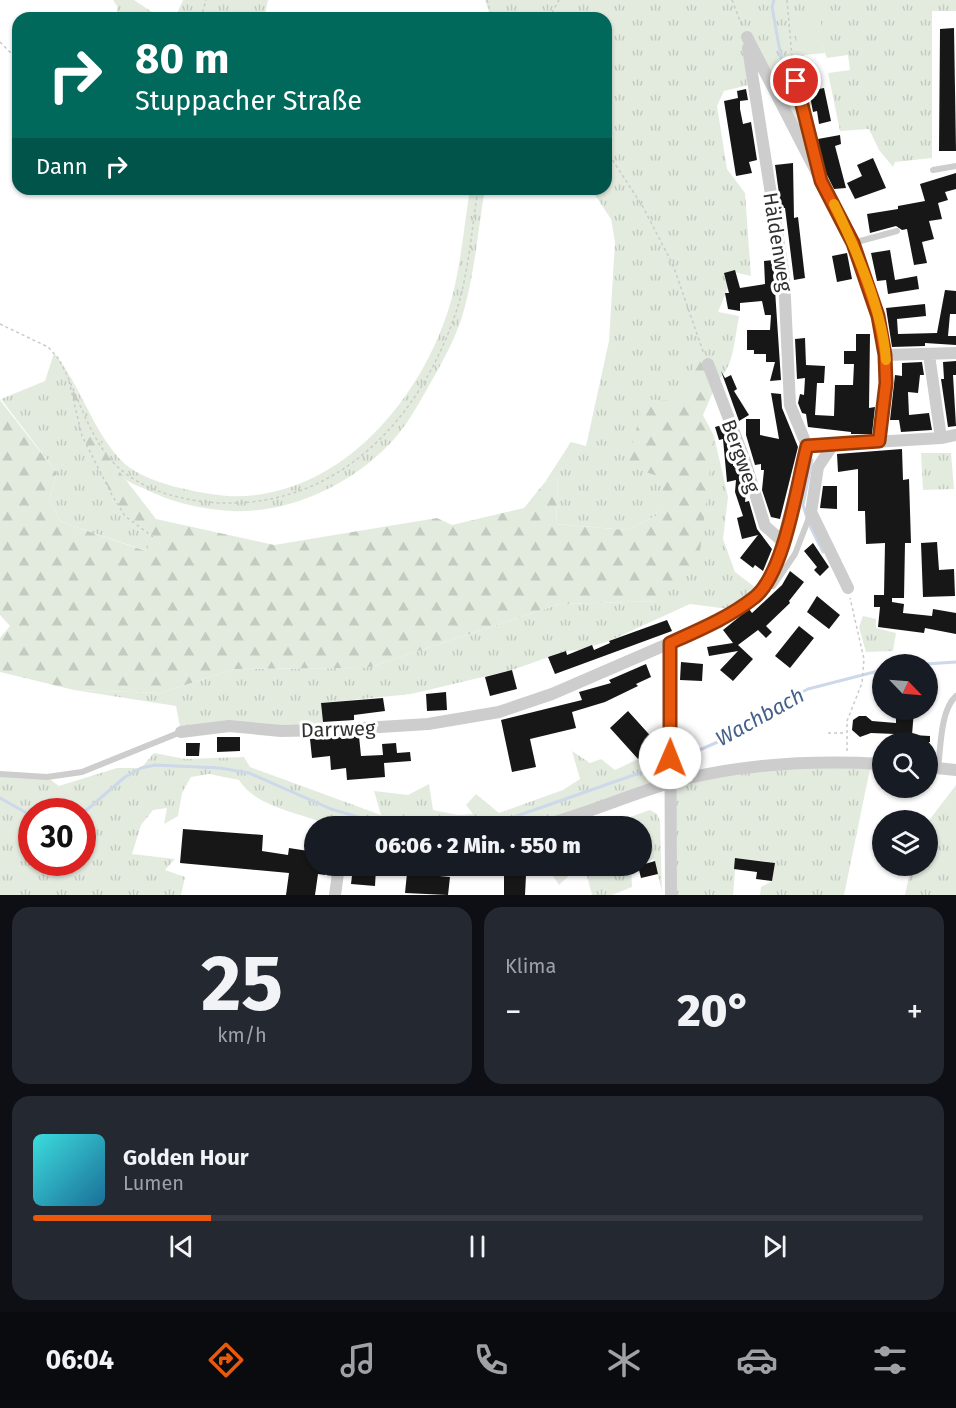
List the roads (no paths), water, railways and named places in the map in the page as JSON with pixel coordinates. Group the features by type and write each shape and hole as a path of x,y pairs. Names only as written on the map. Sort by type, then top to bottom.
{"street":[{"name":"Häldenweg","path":"807,446 790,405 785,286 747,38 821,181"},
{"path":"796,81 821,181 853,243 878,316 885,355 886,383 879,441"},
{"path":"885,355 956,353"},
{"path":"929,355 941,438"},
{"name":"Bergweg","path":"708,364 745,460 765,526 783,542"},
{"path":"807,446 832,446 852,441 941,438 956,435"},
{"name":"Darrweg","path":"181,732 229,726 281,731 428,724 499,712 552,694 670,643 720,620 756,596 776,567 807,446"},
{"path":"832,446 818,467 811,512 839,565 848,588"},
{"path":"670,643 671,895"},
{"path":"567,816 670,778 736,769 847,762 872,763"},
{"path":"938,768 956,770"},
{"path":"335,895 338,876"}],"lane":[{"path":"933,170 956,166"},
{"path":"853,243 897,231"},
{"path":"773,586 795,555 811,512"},
{"path":"938,747 950,704 956,696"},
{"name":"Darrweg","path":"0,774 47,777 82,772 181,732"}],"waterway":[{"path":"774,0 772,7 790,107"},
{"path":"807,518 803,505 812,460"},
{"path":"809,524 823,552"},
{"name":"Wachbach","path":"938,663 956,662"},
{"name":"Wachbach","path":"674,761 727,738 772,707 808,689 872,673"},
{"name":"Wachbach","path":"517,816 668,763"},
{"name":"Wachbach","path":"96,802 125,777 141,768 155,765 220,768 249,773 331,809 355,816"},
{"name":"Wachbach","path":"0,798 18,808"}]}
